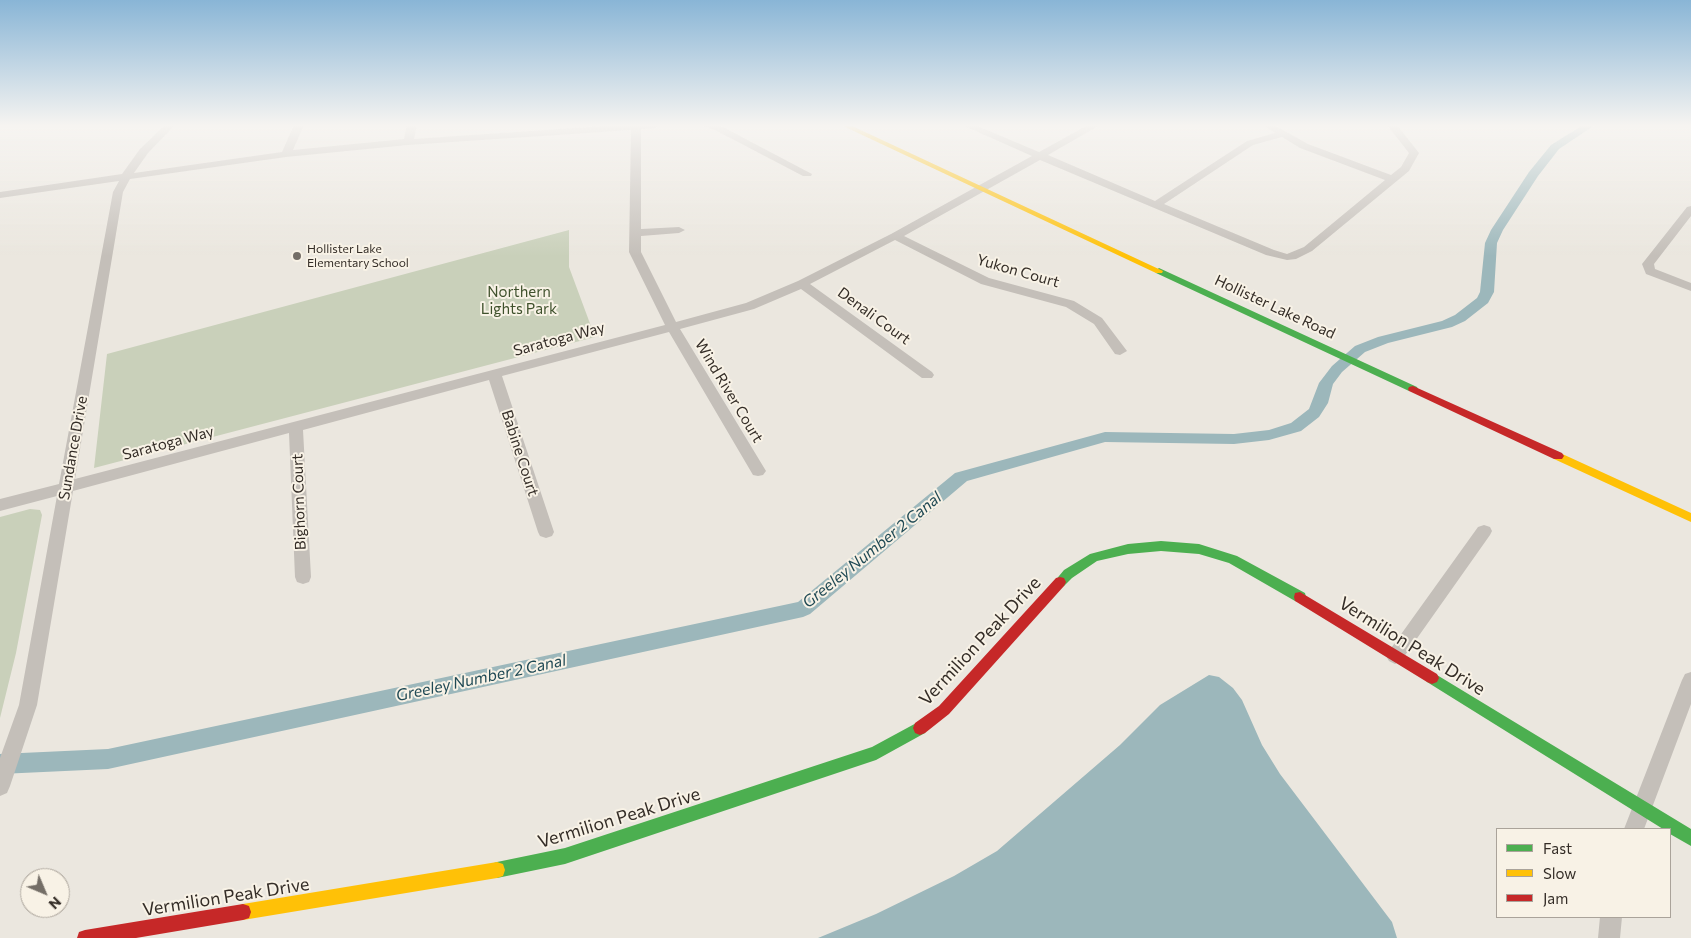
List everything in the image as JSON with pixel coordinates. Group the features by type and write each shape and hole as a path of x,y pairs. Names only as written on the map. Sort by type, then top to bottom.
{"street":[{"name":"Sundance Drive","path":"0,786 28,705 114,208 125,177 131,169"},
{"path":"0,195 183,169"},
{"name":"Wind River Court","path":"636,169 635,252 672,326 758,471"},
{"path":"797,169 807,174"},
{"name":"Hollister Lake Road","path":"939,169 1372,368 1691,518"},
{"name":"Saratoga Way","path":"0,505 750,306 802,284 895,236 1015,169"},
{"path":"1069,169 1270,253 1287,257 1296,256 1308,249 1405,169"},
{"path":"1156,205 1212,169"},
{"path":"1361,169 1392,180"},
{"path":"1689,214 1648,264 1650,271 1691,287"},
{"path":"635,233 679,230"},
{"name":"Yukon Court","path":"895,236 985,281 1070,304 1098,321 1120,351"},
{"name":"Denali Court","path":"802,284 926,375"},
{"name":"Babine Court","path":"494,373 546,532"},
{"name":"Bighorn Court","path":"296,426 303,577"},
{"path":"1395,656 1484,531"},
{"name":"Vermilion Peak Drive","path":"85,938 487,872 565,856 876,753 913,734 944,710 1068,574 1094,557 1128,549 1161,546 1199,549 1233,559 1268,577 1691,838"},
{"path":"1634,828 1691,680"},
{"path":"1609,938 1611,918"}],"green space":[{"name":"Northern Lights Park","path":"569,230 569,267 595,337 94,468 107,354"},
{"path":"30,509 40,510 42,515 16,653 0,718 0,517"}],"water":[{"path":"1209,675 1219,677 1233,688 1242,700 1262,745 1280,774 1392,922 1397,938 818,938 876,914 954,876 997,851 1120,745 1160,705"}],"waterway":[{"name":"Greeley Number 2 Canal","path":"0,764 108,759 803,609 961,477 1105,437 1234,439 1269,435 1296,427 1314,413 1320,403 1326,383 1337,369 1360,349 1383,340 1447,324 1460,318 1483,300 1487,292 1491,243 1497,230 1537,169"}],"traffic: fast":[{"path":"1159,271 1413,389"},
{"path":"1060,582 1068,574 1094,557 1128,549 1161,546 1199,549 1233,559 1300,597"},
{"path":"1432,678 1691,838"},
{"path":"497,870 565,856 876,753 920,728"}],"traffic: slow":[{"path":"939,169 1159,271"},
{"path":"1558,456 1691,518"},
{"path":"243,912 497,870"}],"traffic: jam":[{"path":"1413,389 1558,456"},
{"path":"920,728 944,710 1060,582"},
{"path":"1300,597 1432,678"},
{"path":"85,938 243,912"}],"place":[{"name":"Hollister Lake Elementary School","path":"297,256"}]}
